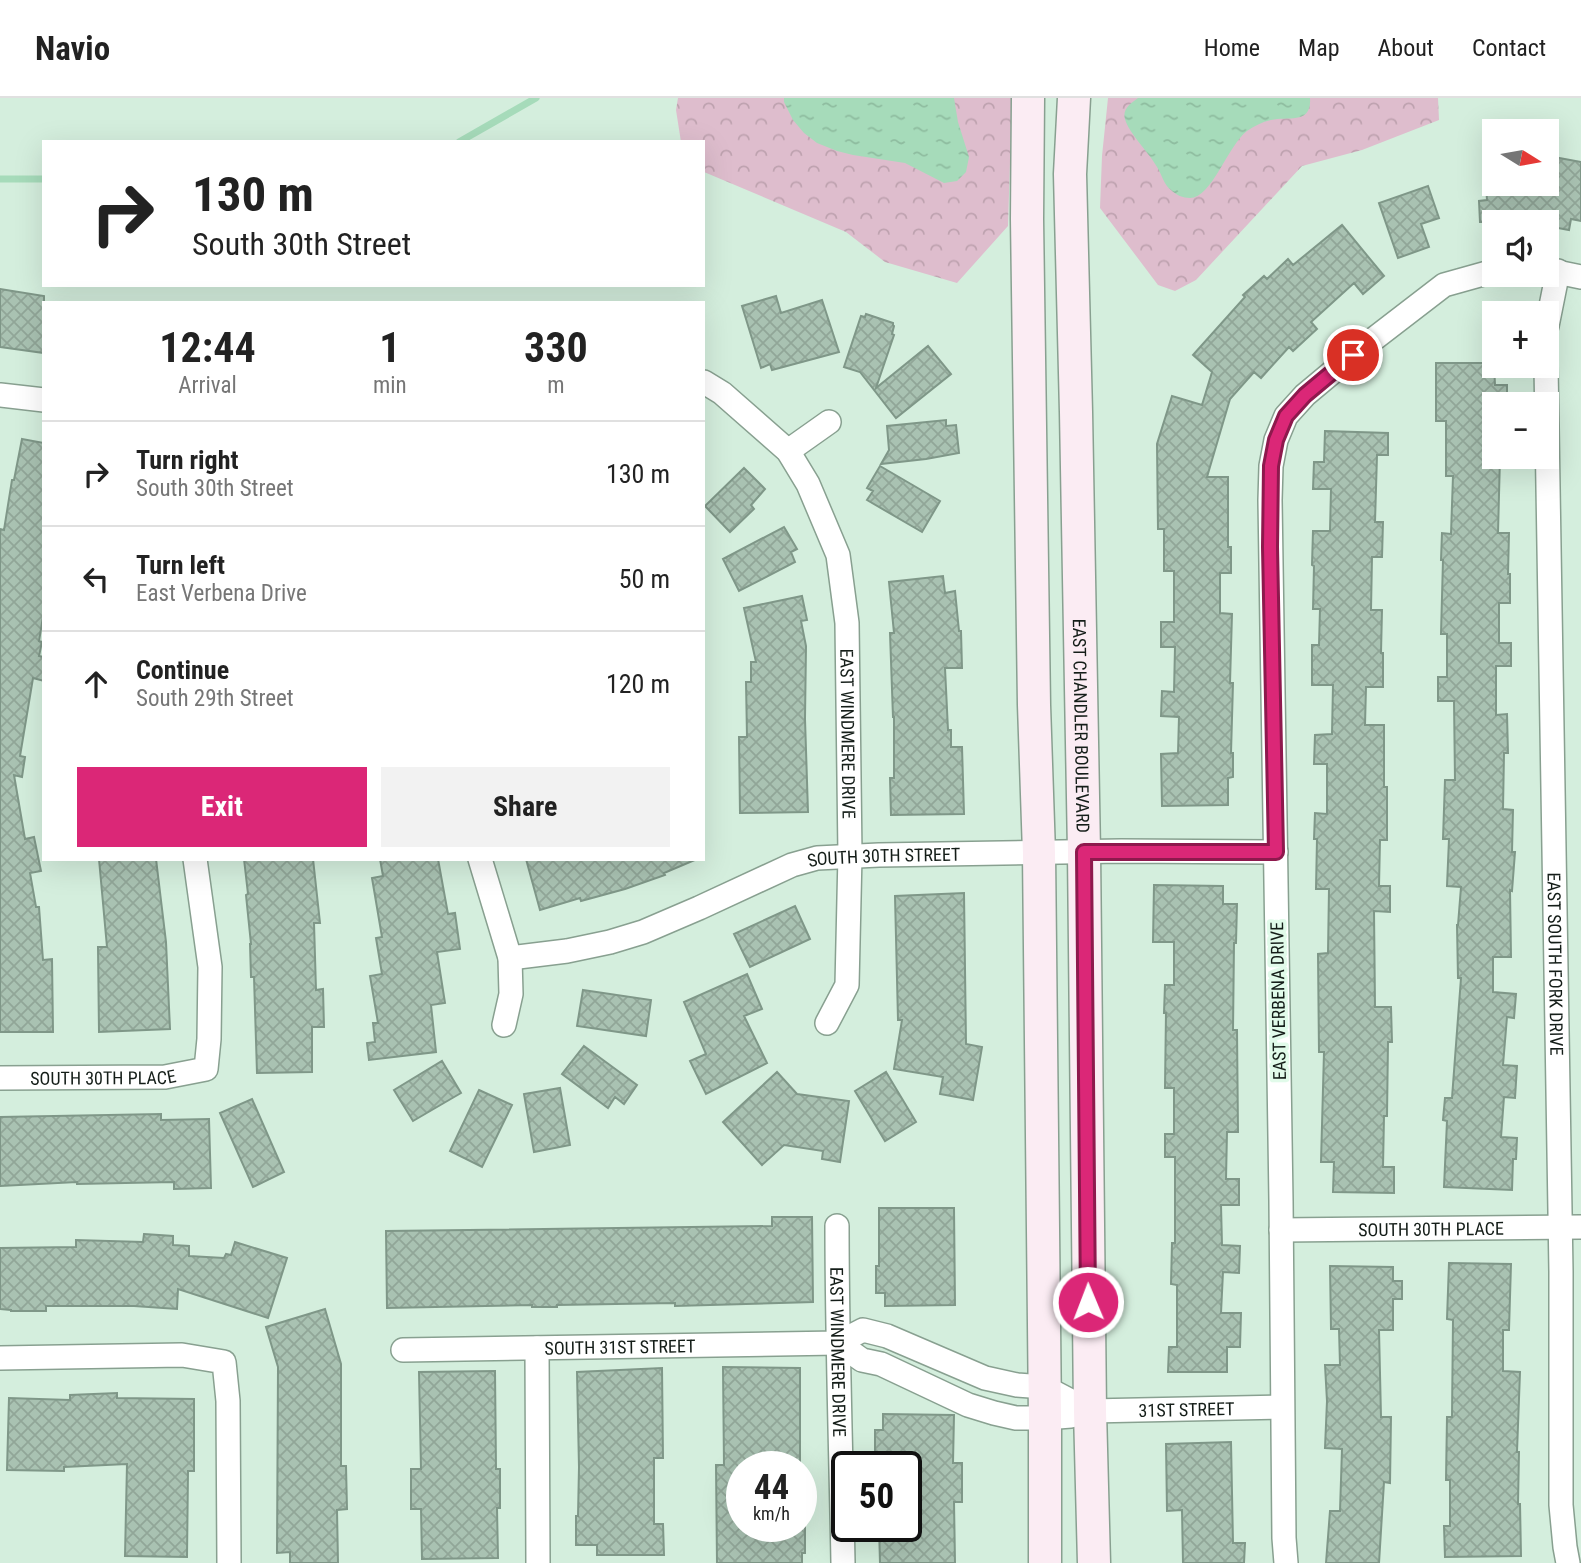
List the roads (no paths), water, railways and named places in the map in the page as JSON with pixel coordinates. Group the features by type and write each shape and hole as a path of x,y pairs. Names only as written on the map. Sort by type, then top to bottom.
{"main road":[{"path":"1028,98 1027,219 1034,705 1039,853 1045,1563"},
{"name":"EAST CHANDLER BOULEVARD","path":"1074,98 1070,173 1084,852 1094,1563"}],"street":[{"path":"1559,272 1581,277"},
{"name":"EAST VERBENA DRIVE","path":"1286,1563 1271,466 1276,440 1286,416 1305,395 1444,285 1482,274"},
{"name":"EAST SOUTH FORK DRIVE","path":"1546,378 1570,1228 1561,1505 1569,1563"},
{"name":"EAST WINDMERE DRIVE","path":"713,387 788,451 808,484 838,555 847,623 850,855 847,985 827,1023"},
{"path":"0,395 42,400"},
{"path":"788,451 828,422"},
{"name":"SOUTH 30TH STREET","path":"510,958 567,951 643,932 792,864 817,858 850,855 1276,852"},
{"name":"SOUTH 30TH PLACE","path":"0,1078 164,1077 206,1069 210,967 195,861"},
{"path":"481,861 510,958 511,993 504,1024"},
{"name":"EAST WINDMERE DRIVE","path":"837,1226 843,1563"},
{"name":"SOUTH 30TH PLACE","path":"1281,1230 1570,1228"},
{"name":"SOUTH 31ST STREET","path":"403,1350 838,1343 863,1330 887,1336 985,1378 1044,1387 1090,1411"},
{"path":"838,1343 862,1360 881,1364 968,1405 994,1413 1016,1418 1045,1418 1090,1411"},
{"path":"537,1348 538,1563"},
{"path":"0,1357 182,1355 224,1362 228,1401 229,1563"},
{"path":"922,1383 934,1356"},
{"name":"31ST STREET","path":"1090,1411 1282,1407"}],"water":[{"path":"784,98 954,98 969,157 966,172 957,181 944,183 905,163 853,155 817,143 793,120"},
{"path":"1138,98 1310,98 1310,107 1298,118 1268,121 1247,131 1233,147 1206,190 1190,198 1180,196 1169,188 1127,124 1124,115 1126,109"}],"waterway":[{"path":"462,140 536,98"},
{"path":"0,179 42,179"}]}
